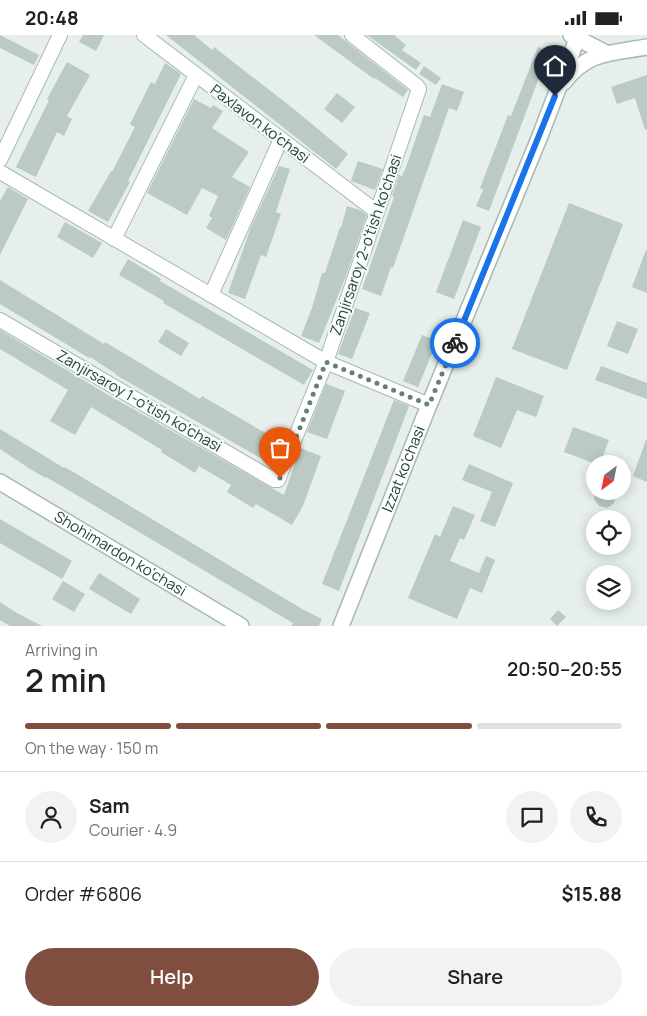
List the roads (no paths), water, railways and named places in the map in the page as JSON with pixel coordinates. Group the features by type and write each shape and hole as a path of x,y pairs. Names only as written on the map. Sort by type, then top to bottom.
{"street":[{"path":"0,160 60,35"},
{"name":"Paxlavon ko'chasi","path":"144,35 377,212"},
{"name":"Zanjirsaroy 2-o'tish ko'chasi","path":"278,480 326,362 419,89 352,35"},
{"path":"575,36 606,53"},
{"name":"Izzat ko'chasi","path":"341,626 555,96 575,36"},
{"path":"555,96 566,79 578,66 590,58 606,53 647,47"},
{"path":"114,239 196,75"},
{"path":"211,295 281,139"},
{"path":"0,172 326,362 429,405"},
{"name":"Zanjirsaroy 1-o'tish ko'chasi","path":"0,320 274,480 278,480"},
{"name":"Shohimardon ko'chasi","path":"0,483 241,626"}]}
